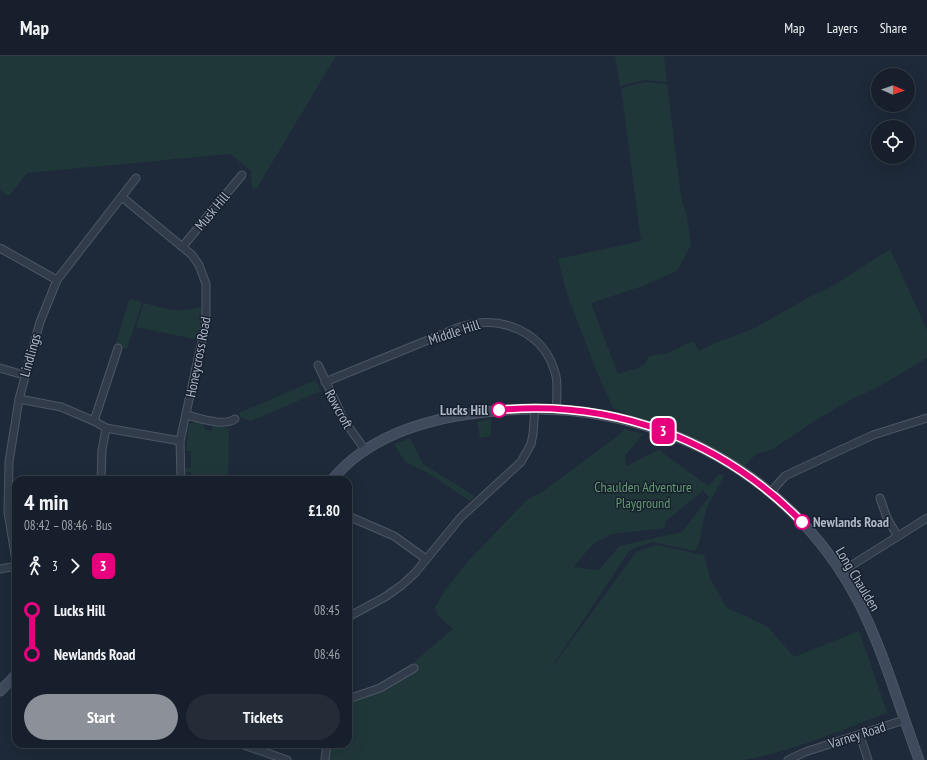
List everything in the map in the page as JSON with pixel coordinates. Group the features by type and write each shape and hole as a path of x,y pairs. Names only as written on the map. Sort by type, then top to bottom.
{"street":[{"name":"Musk Hill","path":"183,246 242,175"},
{"name":"Lindlings","path":"12,536 8,512 10,449 24,375 40,322 57,280 136,178"},
{"name":"Honeycross Road","path":"122,197 183,246 199,265 206,284 206,322 180,441 181,476"},
{"path":"0,248 57,280"},
{"name":"Middle Hill","path":"325,382 460,327 480,322 494,322 507,324 528,334 547,354 556,377 556,409"},
{"path":"94,421 118,348"},
{"name":"Rowcroft","path":"318,365 344,420 365,450"},
{"path":"0,368 24,375"},
{"path":"19,399 61,407 94,421 106,428 180,441"},
{"path":"352,614 385,597 415,573 461,517 521,462 531,444 535,408"},
{"name":"Long Chaulden","path":"336,476 344,467 365,450 389,436 430,422 481,412 535,408 556,409 617,419 673,434 726,461 753,479 810,530 841,572 858,601 871,628 919,760"},
{"path":"186,415 220,422 232,422 235,419"},
{"path":"770,493 785,476 834,452 873,435 927,418"},
{"path":"101,476 102,450 106,428"},
{"path":"880,498 887,518 897,536"},
{"path":"352,518 394,536 426,559"},
{"path":"841,572 927,518"},
{"path":"0,569 12,567"},
{"path":"352,698 380,688 414,668"},
{"path":"0,691 12,679"},
{"name":"Varney Road","path":"788,760 805,752 904,720"},
{"path":"860,735 868,760"},
{"path":"252,748 287,760"},
{"path":"325,760 326,748"}],"green space":[{"path":"0,56 336,56 257,188 252,189 251,171 230,154 27,173 9,196 0,190"},
{"path":"615,56 664,56 667,82 644,80 620,86"},
{"path":"645,82 667,84 681,197 687,216 691,245 677,271 643,286 591,303 618,374 643,366 649,356 667,353 693,341 699,351 715,343 755,328 809,297 836,284 890,249 927,330 927,358 875,389 854,398 819,418 773,449 756,454 744,467 687,435 641,421 613,408 596,370 567,294 558,259 641,241 621,88"},
{"path":"131,299 142,302 127,349 115,346 129,300"},
{"path":"144,303 173,310 185,310 202,307 199,340 136,327"},
{"path":"316,380 321,391 251,421 240,417 239,413"},
{"path":"491,419 491,436 480,438 477,422"},
{"path":"196,421 205,423 204,429 211,431 213,425 229,429 228,476 191,476 191,472 186,472 185,468 191,468 191,451 186,451 189,424"},
{"name":"Chaulden Adventure Playground","path":"624,429 643,434 625,456 626,466 659,450 708,486 719,474 724,476 706,509 699,543 695,551 652,542 630,550 547,674 636,552 656,545 704,555 710,578 726,607 768,627 794,657 859,631 888,715 886,713 798,746 744,760 327,760 329,748 352,748 352,700 375,693 391,685 414,670 415,661 453,629 438,616 435,608 445,590 468,561 527,500 542,492 620,434","holes":["705,489 703,491 709,497 682,532 619,546 599,570 573,567 594,543 612,534 665,528 665,522"]},
{"path":"410,438 423,464 475,496 470,501 428,473 405,462 394,444"}],"bus line":[{"name":"3","path":"499,410 535,408 556,409 617,419 673,434 700,446 740,470 753,479 802,522"}],"place":[{"name":"Lucks Hill","path":"499,410"},
{"name":"Newlands Road","path":"802,522"}]}
